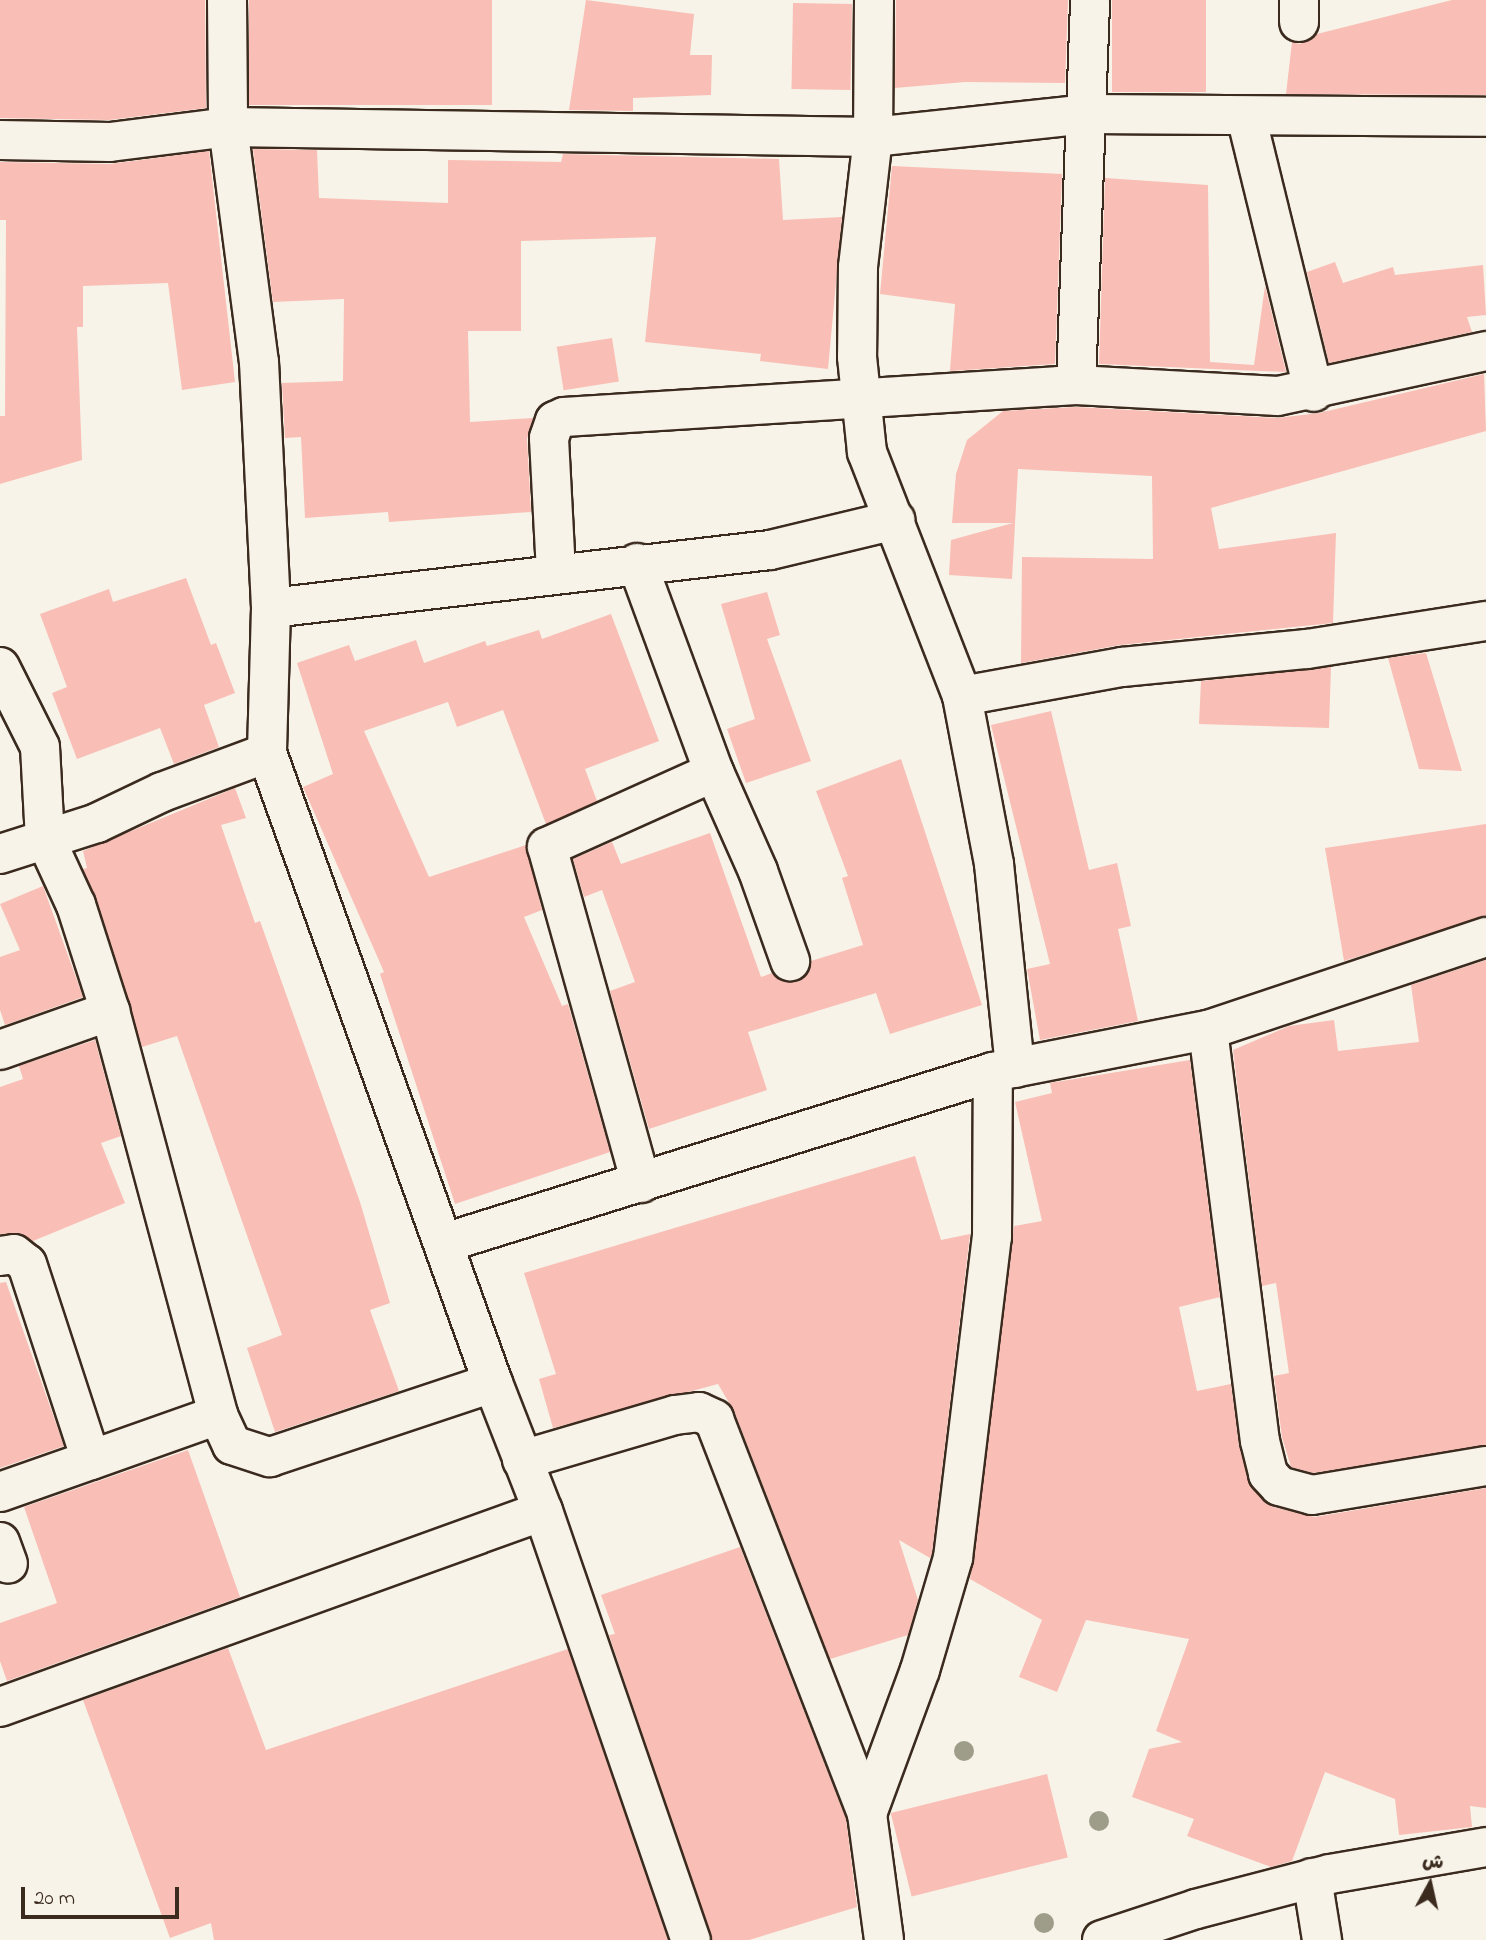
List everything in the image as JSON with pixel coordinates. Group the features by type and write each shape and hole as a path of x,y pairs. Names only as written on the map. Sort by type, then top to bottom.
{"street":[{"path":"227,0 228,127 260,362 271,608 267,753 493,1384 543,1511 691,1940"},
{"path":"867,1814 920,1670 959,1518 992,1237 1004,1070 994,864 962,696 867,452 860,398 858,267 873,137 874,0"},
{"path":"1076,385 1089,114 1090,0"},
{"path":"0,141 110,142 228,127 873,137 1089,114 1486,117"},
{"path":"1246,116 1314,392"},
{"path":"556,572 549,438 555,421 620,411 1076,385 1278,397 1314,392 1486,351"},
{"path":"271,608 556,572 770,550 895,520"},
{"path":"637,563 714,772 744,835 790,961"},
{"path":"962,696 1122,667 1307,649 1486,621"},
{"path":"0,667 40,747 45,838 76,905 110,1011 218,1415 232,1445 270,1457 493,1384"},
{"path":"0,854 97,823 162,792 267,753"},
{"path":"641,1183 547,847 714,772"},
{"path":"444,1243 1004,1070 1208,1030 1486,937"},
{"path":"0,1050 110,1011"},
{"path":"1208,1030 1260,1441 1268,1474 1292,1492 1312,1495 1486,1466"},
{"path":"0,1256 14,1254 27,1264 91,1460"},
{"path":"522,1460 675,1415 699,1412 714,1419 867,1814 884,1940"},
{"path":"0,1492 218,1415"},
{"path":"0,1707 543,1511"},
{"path":"1102,1940 1312,1878 1486,1847"},
{"path":"1312,1878 1322,1940"}],"building":[{"path":"0,0 205,0 206,108 109,120 0,118"},
{"path":"249,0 492,0 492,105 249,105"},
{"path":"586,0 694,14 690,55 712,55 711,95 633,98 633,111 569,110"},
{"path":"896,0 1068,0 1065,83 965,82 895,88"},
{"path":"1112,0 1206,0 1206,92 1112,92"},
{"path":"1452,0 1486,0 1486,95 1286,94 1292,42 1300,44 1317,34"},
{"path":"793,3 852,4 850,90 792,89"},
{"path":"253,149 317,150 319,198 448,203 448,160 561,162 563,154 779,159 783,220 842,217 828,369 760,361 761,354 645,342 656,237 521,241 521,331 468,331 470,422 533,418 527,439 531,512 389,522 388,512 305,518 301,437 285,438 282,383 343,381 344,299 273,302"},
{"path":"209,151 235,382 182,390 168,283 83,286 83,327 77,327 82,460 0,484 0,416 5,416 6,220 0,220 0,162 110,164"},
{"path":"892,166 1062,174 1055,364 950,371 955,304 880,294"},
{"path":"1105,178 1208,185 1210,362 1254,365 1265,286 1286,372 1099,364"},
{"path":"1335,262 1343,283 1393,267 1395,275 1483,265 1486,315 1467,317 1472,332 1329,363 1307,272"},
{"path":"612,338 619,381 564,390 557,347"},
{"path":"1484,374 1486,431 1211,508 1219,549 1336,533 1333,623 1120,645 1021,663 1022,557 1153,559 1152,476 1018,469 1012,579 949,575 951,540 1013,523 952,523 956,474 967,440 1003,411 1076,407 1277,418 1319,413"},
{"path":"186,578 211,645 216,643 235,693 204,705 219,747 174,764 160,728 77,759 52,693 67,687 40,614 109,589 113,602"},
{"path":"767,592 780,635 767,639 811,761 746,783 727,729 755,719 721,604"},
{"path":"611,614 659,741 585,769 597,801 546,824 503,710 457,727 448,702 364,731 429,877 526,845 542,910 524,917 562,1006 568,1004 610,1152 455,1204 380,974 384,972 303,787 333,774 297,663 349,645 355,661 416,640 424,663 485,641 487,646 539,630 542,639"},
{"path":"1426,653 1462,771 1419,769 1388,658"},
{"path":"1331,667 1329,728 1199,724 1201,681"},
{"path":"1051,711 1089,870 1117,863 1131,926 1118,929 1138,1021 1040,1040 1027,969 1050,964 991,725"},
{"path":"901,759 982,1005 890,1034 876,993 748,1032 767,1090 649,1129 610,991 635,982 602,890 584,897 573,859 612,842 621,864 710,833 761,977 772,973 785,982 797,982 807,975 811,961 863,945 842,878 848,876 816,791"},
{"path":"235,788 246,818 221,825 255,923 260,921 360,1202 390,1303 370,1310 399,1391 275,1432 247,1348 282,1335 177,1036 142,1047 83,869 87,868 83,851"},
{"path":"1486,824 1486,916 1344,961 1325,848"},
{"path":"43,886 83,997 5,1025 0,1010 0,957 20,950 0,904"},
{"path":"1486,960 1486,1445 1313,1473 1291,1467 1282,1437 1274,1376 1289,1373 1276,1283 1262,1286 1233,1050 1289,1026 1334,1020 1338,1051 1419,1042 1411,985"},
{"path":"95,1040 121,1136 101,1143 125,1203 33,1241 19,1233 0,1234 0,1087 23,1079 19,1066"},
{"path":"1190,1060 1220,1297 1179,1307 1197,1391 1231,1384 1239,1446 1251,1488 1273,1507 1315,1517 1486,1488 1486,1808 1470,1806 1472,1827 1399,1835 1395,1799 1325,1772 1292,1861 1271,1867 1187,1836 1194,1819 1132,1797 1149,1749 1182,1742 1156,1731 1189,1639 1086,1620 1057,1692 1019,1677 1042,1620 970,1579 1014,1226 1042,1221 1015,1102 1052,1093 1050,1083"},
{"path":"915,1156 941,1240 970,1234 932,1554 930,1558 899,1540 918,1600 908,1635 830,1659 734,1411 718,1384 553,1428 539,1379 556,1374 524,1273"},
{"path":"6,1282 64,1446 0,1468 0,1283"},
{"path":"188,1450 240,1597 7,1681 0,1661 0,1623 57,1603 24,1507"},
{"path":"740,1547 846,1819 857,1907 749,1940 712,1940 609,1635 615,1634 601,1595"},
{"path":"228,1648 266,1750 568,1649 668,1940 214,1940 211,1923 170,1938 83,1700"},
{"path":"1047,1774 1068,1857 912,1896 891,1813"}]}
